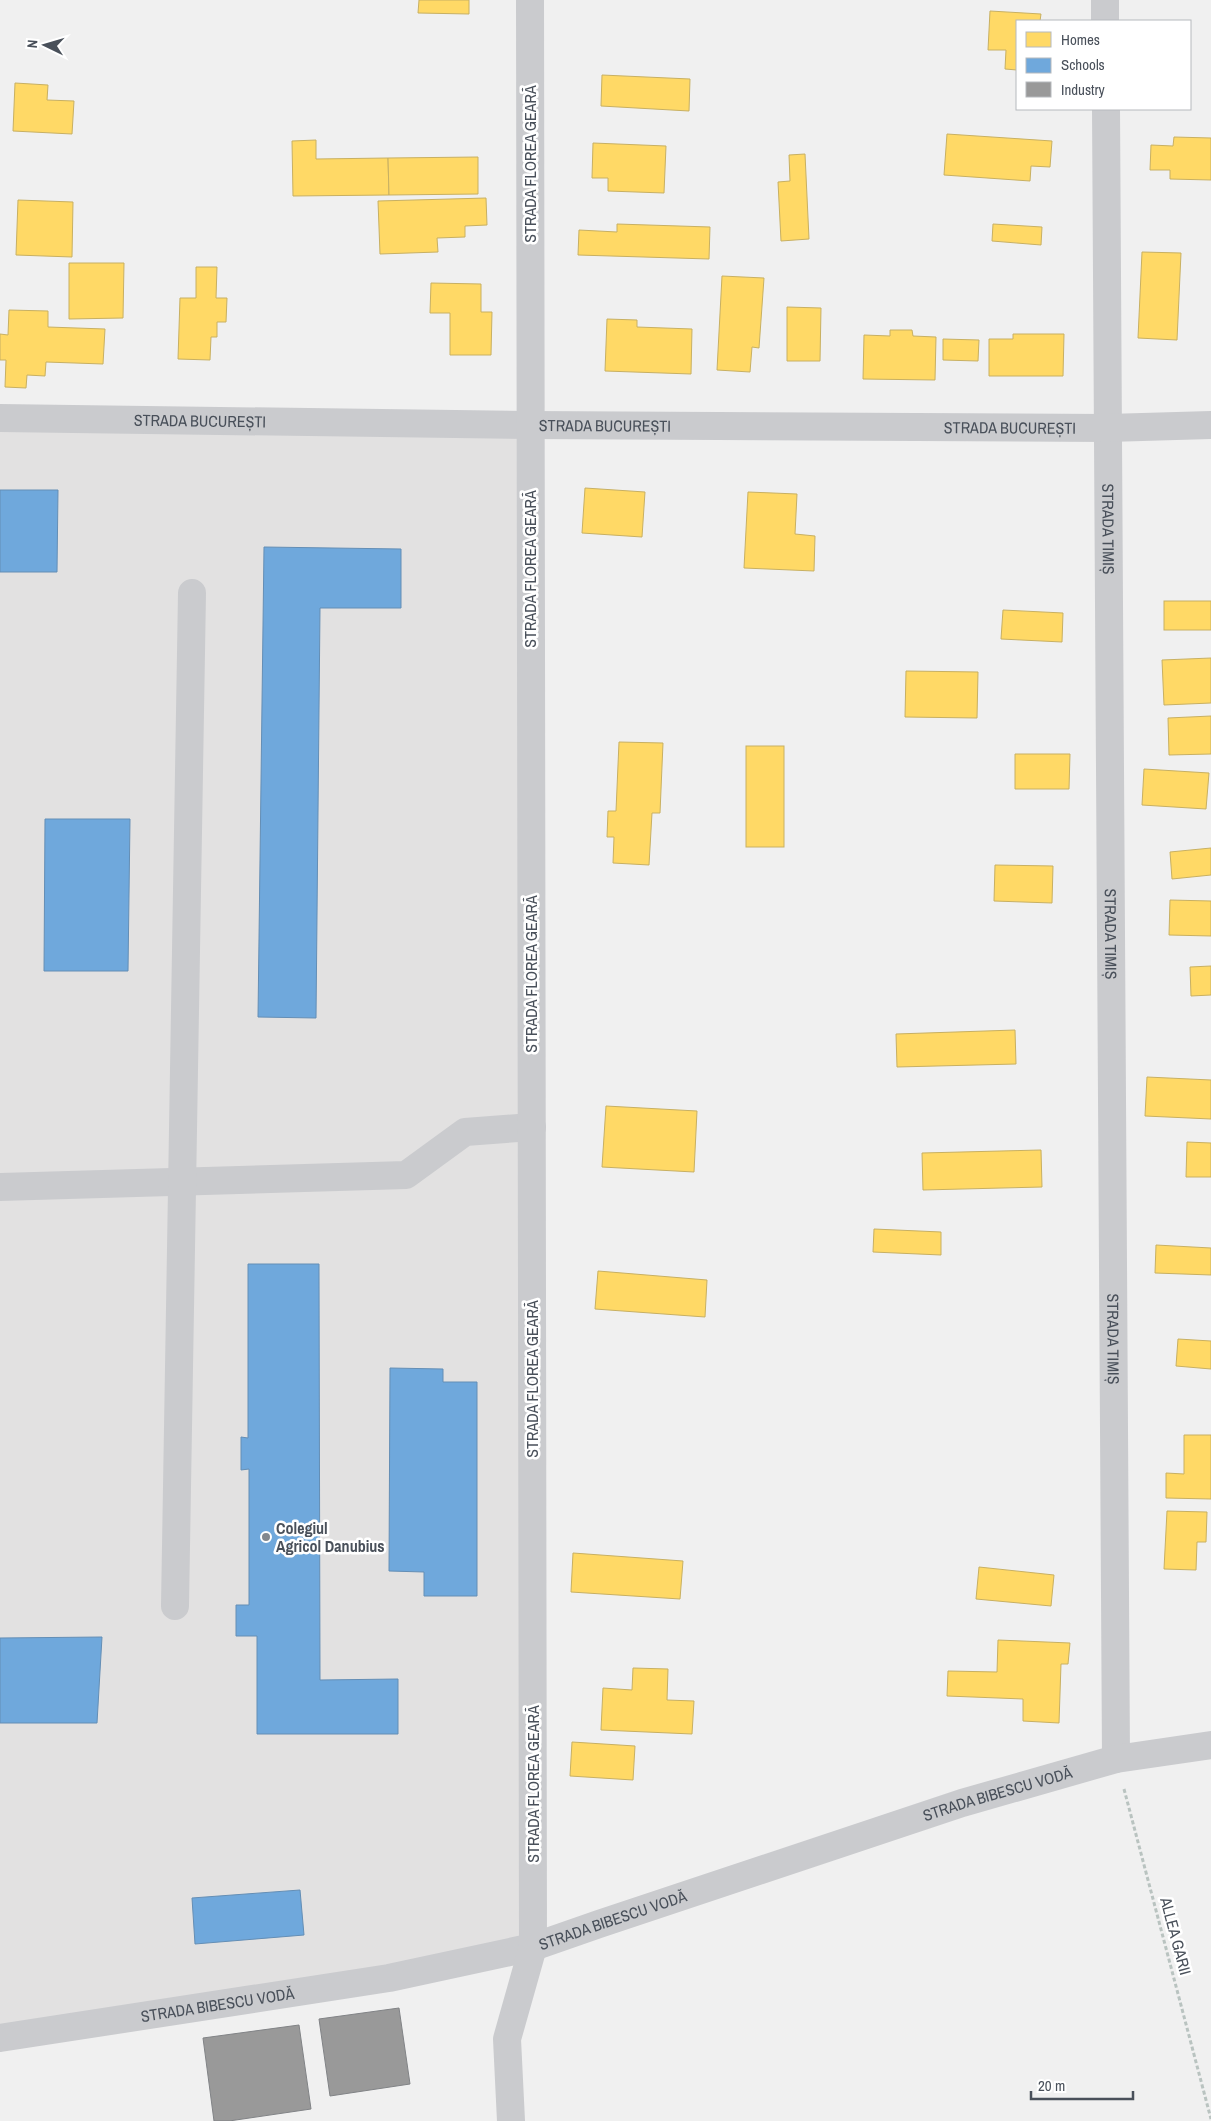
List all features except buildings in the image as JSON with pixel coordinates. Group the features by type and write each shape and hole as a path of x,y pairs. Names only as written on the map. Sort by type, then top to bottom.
{"street":[{"name":"STRADA FLOREA GEARĂ","path":"511,2121 507,2039 533,1948 530,0"},
{"path":"1105,0 1105,20"},
{"name":"STRADA TIMIȘ","path":"1106,110 1116,1760"},
{"name":"STRADA BUCUREȘTI","path":"0,418 530,425 1108,428 1211,425"},
{"path":"175,1606 192,593"},
{"path":"0,1187 406,1174 465,1132 532,1127"},
{"name":"STRADA BIBESCU VODĂ","path":"0,2038 389,1978 533,1948 599,1924 962,1803 1116,1760 1211,1745"}],"path":[{"name":"ALLEA GARII","path":"1116,1760 1211,2119"}],"shaded area":[{"name":"Colegiul Agricol Danubius","path":"0,418 530,425 533,1947 0,2038"}],"place":[{"name":"Colegiul Agricol Danubius","path":"266,1537"}]}
